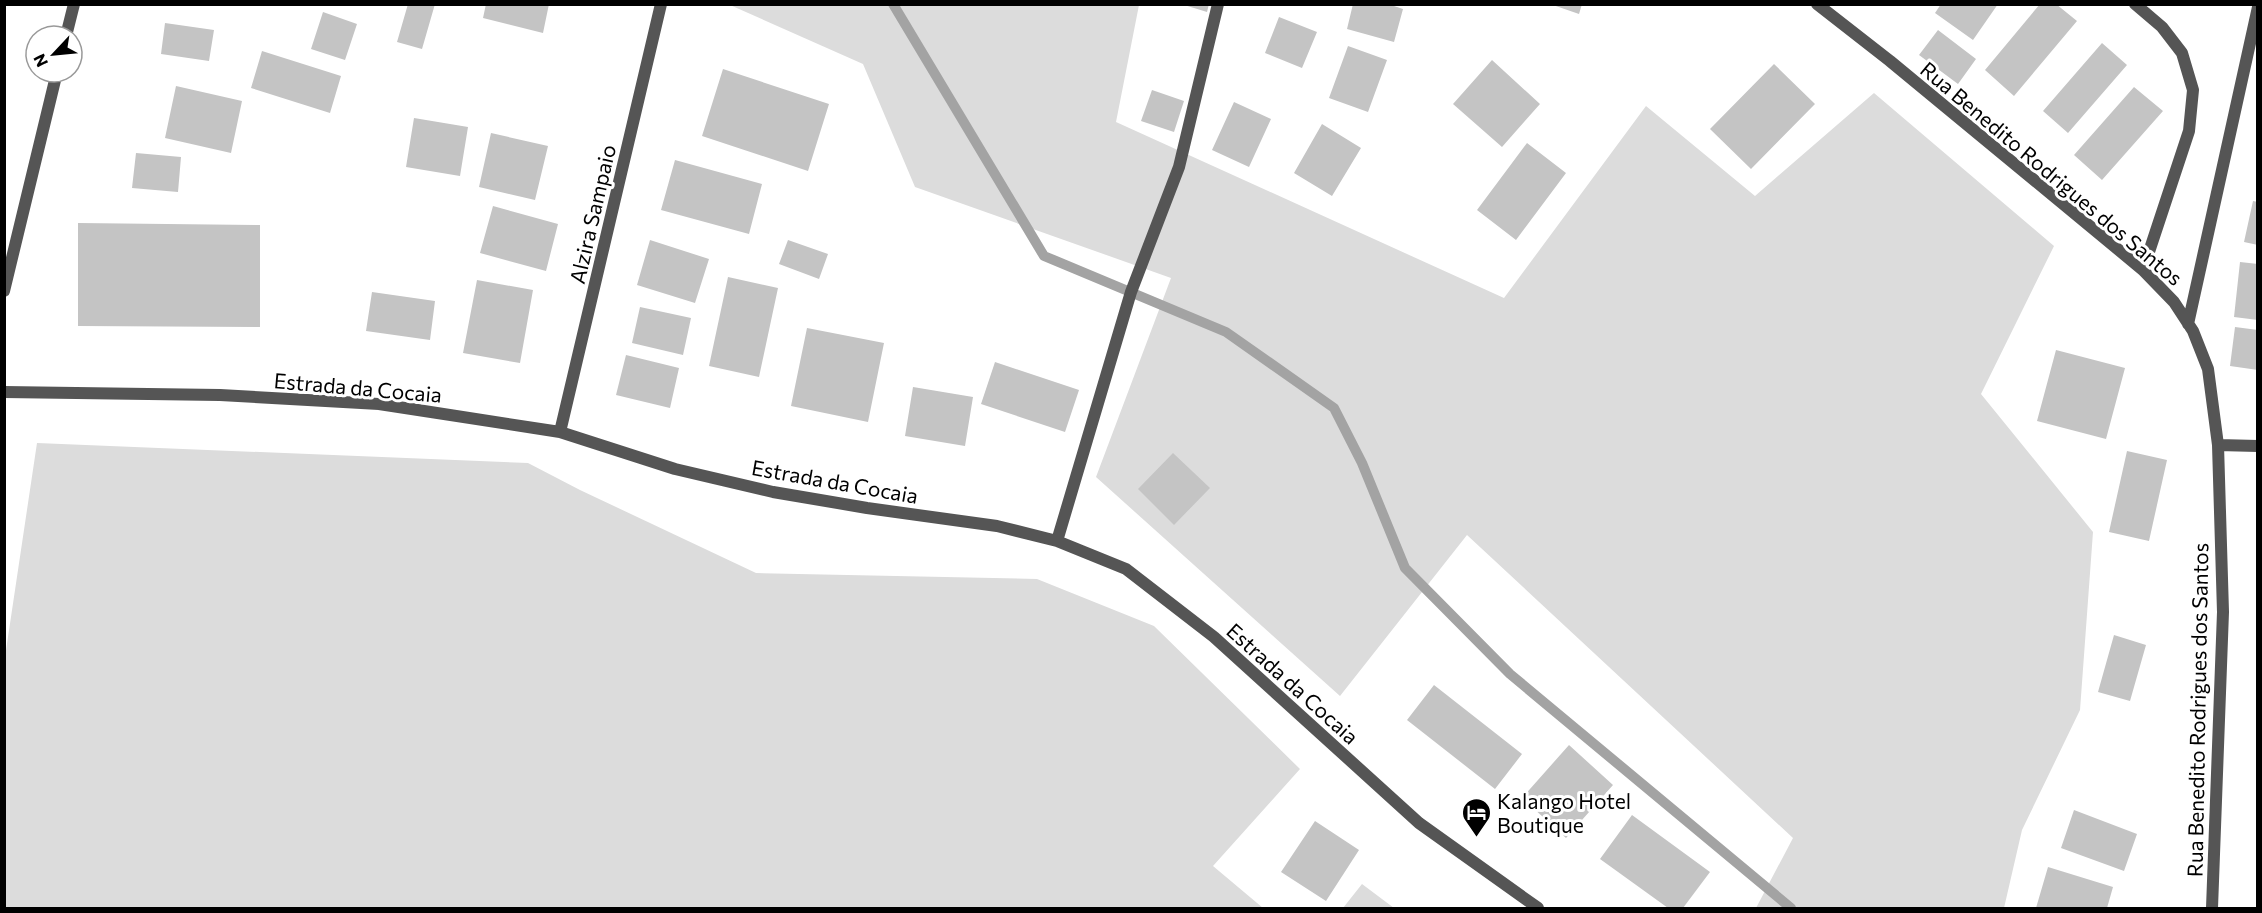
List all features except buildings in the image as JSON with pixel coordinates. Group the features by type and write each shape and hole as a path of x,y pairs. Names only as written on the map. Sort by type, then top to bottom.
{"street":[{"path":"69,24 74,4"},
{"name":"Alzira Sampaio","path":"560,432 661,4"},
{"path":"1057,541 1131,292 1179,166 1218,4"},
{"name":"Rua Benedito Rodrigues dos Santos","path":"1817,4 1890,61 2143,270 2174,302 2188,324 2208,369 2218,445 2223,612 2212,909"},
{"path":"2135,4 2162,27 2182,53 2193,90 2189,131 2143,270"},
{"path":"2188,324 2258,7"},
{"path":"4,291 54,84"},
{"name":"Estrada da Cocaia","path":"4,392 220,395 379,404 560,432 675,469 773,492 997,526 1057,541 1126,569 1214,637 1419,823 1538,909"},
{"path":"2218,445 2258,446"}],"shaded area":[{"path":"730,5 1139,5 1116,122 1504,298 1646,106 1755,196 1874,93 2054,246 1981,394 2093,532 2080,710 2022,830 2004,908 1756,908 1793,838 1467,535 1340,696 1096,477 1171,278 915,187 863,64"},
{"path":"37,443 528,463 756,573 1037,579 1154,626 1300,769 1213,866 1263,908 5,908 5,657"},
{"path":"1362,884 1394,908 1343,908"}],"waterway":[{"path":"893,4 1044,256 1226,332 1334,408 1362,463 1405,568 1510,674 1791,908"}],"place":[{"name":"Kalango Hotel Boutique","path":"1476,838"}]}
